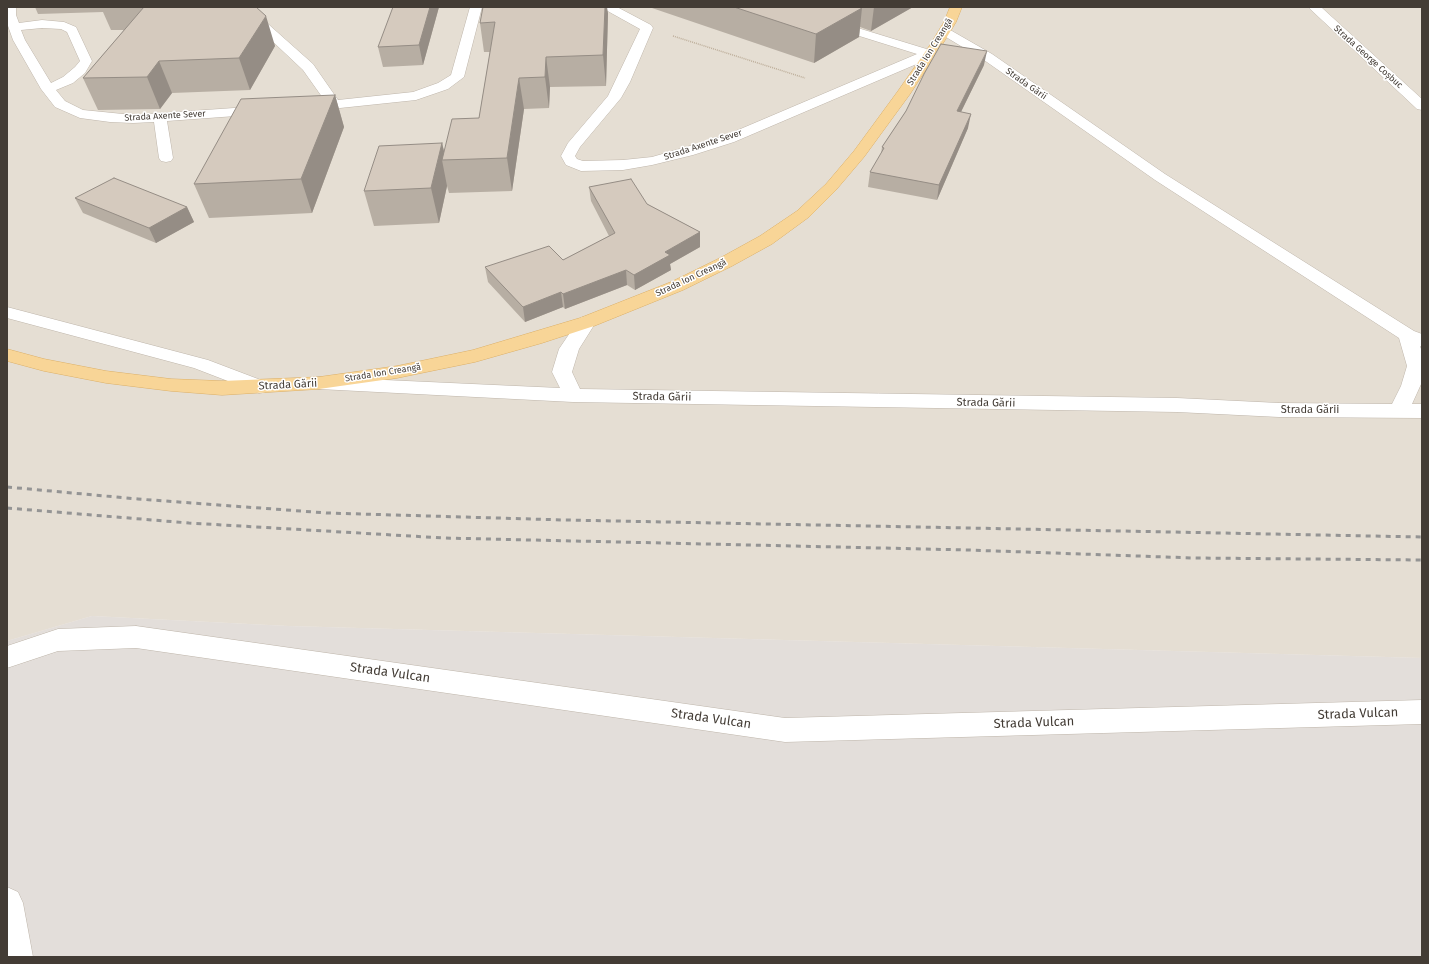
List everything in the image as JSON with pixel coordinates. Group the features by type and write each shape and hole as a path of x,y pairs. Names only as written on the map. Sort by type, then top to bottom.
{"main road":[{"name":"Strada Ion Creangă","path":"319,383 397,372 475,356 535,340 587,322 677,286 766,240 803,214 831,187 859,154 903,94 945,31 956,7"},
{"name":"Strada Gării","path":"7,356 106,377 171,385 222,388 319,383"}],"street":[{"name":"Strada Axente Sever","path":"10,7 10,15 19,40 48,89 60,104 80,114 110,118 160,118 276,109"},
{"path":"291,108 335,106 416,96 443,86 457,77 476,7"},
{"path":"608,7 647,28"},
{"path":"778,7 929,54"},
{"name":"Strada George Coșbuc","path":"1314,7 1422,106"},
{"path":"248,9 308,67 335,106"},
{"path":"14,27 42,24 64,26 72,30 86,61 80,70 68,80 48,89"},
{"name":"Strada Axente Sever","path":"647,28 624,82 614,98 573,146 568,156 571,162 581,166 623,165 652,161 688,152 729,139 929,54"},
{"name":"Strada Gării","path":"945,31 988,57 1160,177 1415,338 1417,366 1411,386 1399,410"},
{"path":"160,118 166,158"},
{"path":"7,312 201,364 259,387"},
{"path":"572,395 562,372 568,349 587,322"},
{"name":"Strada Gării","path":"319,383 572,395 1177,405 1279,410 1422,411"},
{"name":"Strada Vulcan","path":"7,657 58,640 136,637 785,730 1422,712"},
{"path":"7,903 17,957"}],"path":[{"path":"647,28 844,90"}],"shaded area":[{"path":"7,7 1422,7 1422,658 288,626 92,616 7,641"},
{"path":"92,616 288,626 1422,658 1422,957 7,957 7,641"}],"building":[{"path":"144,7 256,7 266,16 239,58 159,61 147,77 83,78"},
{"path":"393,7 430,7 419,45 378,47"},
{"path":"483,7 605,7 603,55 546,57 545,77 519,78 507,158 442,160 452,119 479,118 495,22 480,23"},
{"path":"734,7 857,7 862,8 816,34"},
{"path":"941,44 987,51 957,111 971,114 939,185 870,172 884,148 882,147 906,111"},
{"path":"335,95 301,179 194,184 241,99"},
{"path":"442,143 431,188 364,191 379,146"},
{"path":"114,178 187,207 149,228 75,198"},
{"path":"631,179 647,204 700,232 665,252 670,255 634,275 626,270 563,294 561,292 523,307 485,267 549,246 563,260 615,233 589,187"}],"railway":[{"path":"7,487 138,499 327,513 565,520 1422,537"},
{"path":"7,508 189,523 444,538 968,550 1194,558 1422,560"}]}
